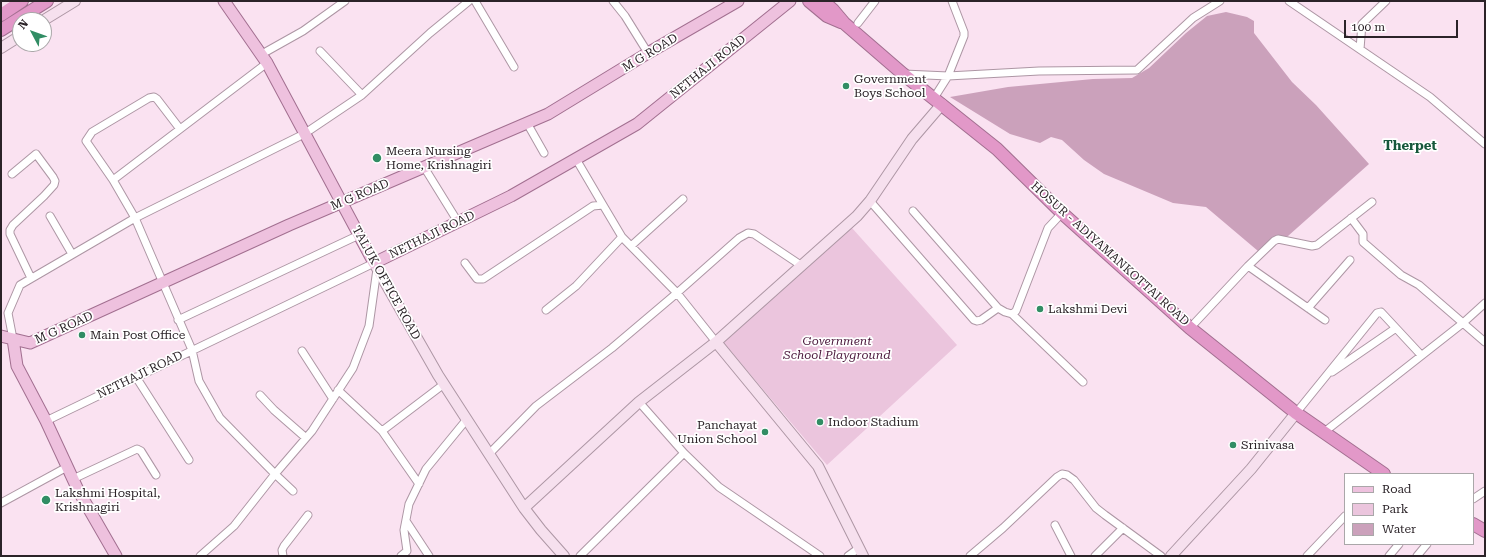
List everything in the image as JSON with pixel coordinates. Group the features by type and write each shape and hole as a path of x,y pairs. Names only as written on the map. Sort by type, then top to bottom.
{"highway":[{"path":"1,15 22,1"},
{"path":"1,30 47,1"},
{"name":"HOSUR - ADIYAMANKOTTAI ROAD","path":"809,1 827,16 844,23"},
{"name":"HOSUR - ADIYAMANKOTTAI ROAD","path":"823,1 844,23 903,74 997,149 1062,213 1190,328 1296,413 1383,473"},
{"path":"1474,525 1485,531"}],"main road":[{"name":"TALUK OFFICE ROAD","path":"224,1 264,58 375,266"},
{"name":"M G ROAD","path":"1,336 30,343 289,225 548,114 648,53 738,1"},
{"name":"NETHAJI ROAD","path":"375,266 511,196 637,124 790,1"},
{"path":"13,339 17,366 46,421 73,479 116,556"}],"street":[{"path":"1,4 6,1"},
{"path":"52,15 75,1"},
{"path":"113,180 180,129 264,58 345,1"},
{"path":"13,339 8,313 20,285 135,218 304,134 362,95 430,33 469,1"},
{"path":"475,1 514,67"},
{"path":"613,1 625,16 648,53"},
{"path":"858,23 875,1"},
{"path":"524,508 639,402 716,342 802,266 857,216 870,201 938,101 964,36 964,32 952,1"},
{"path":"903,74 948,76 1039,71 1137,70 1193,18 1220,1"},
{"path":"1289,1 1430,97 1485,144"},
{"path":"1360,49 1362,24 1386,1"},
{"path":"1,48 12,41"},
{"path":"320,51 362,95"},
{"path":"180,129 154,97 149,98 92,132 86,141 113,180 135,218 192,350 199,381 220,418 293,491"},
{"path":"528,123 544,154"},
{"path":"12,174 36,154 55,181 54,185 44,196 12,225 10,230 10,234 31,278"},
{"path":"576,159 622,236 677,293 818,466 861,552 848,556"},
{"path":"424,168 458,222"},
{"path":"631,246 683,199"},
{"path":"870,201 974,320 981,320 998,308"},
{"path":"1190,328 1248,266 1274,241 1278,239 1312,246 1317,245 1372,202"},
{"path":"465,263 477,278 483,279 593,206 603,205"},
{"path":"913,211 998,308 1012,314 1083,382"},
{"path":"1012,314 1016,311 1048,228 1062,213"},
{"path":"50,216 72,254"},
{"path":"1351,218 1363,234 1363,242 1401,274 1419,285 1485,342"},
{"path":"489,454 536,406 612,348 739,238 748,233 754,234 802,266"},
{"path":"178,320 359,235"},
{"path":"546,310 576,286 622,236"},
{"path":"1308,308 1350,260"},
{"path":"200,556 234,526 306,438 353,368 369,326 375,266"},
{"name":"NETHAJI ROAD","path":"46,421 192,350 375,266"},
{"name":"TALUK OFFICE ROAD","path":"375,266 444,384 524,508 564,556"},
{"path":"1248,266 1325,320"},
{"path":"1323,433 1463,323 1485,303"},
{"path":"1170,556 1251,469 1377,313 1381,312 1384,314 1421,355"},
{"path":"1324,378 1396,328"},
{"path":"302,352 333,399"},
{"path":"136,377 189,460"},
{"path":"382,430 444,384"},
{"path":"338,390 382,430 419,484"},
{"path":"260,395 274,410 306,438"},
{"path":"639,402 684,453 719,487 820,556"},
{"path":"407,554 404,530 409,504 426,469 467,420"},
{"path":"73,479 137,449 140,451 156,475"},
{"path":"580,556 684,453"},
{"path":"1,503 67,467"},
{"path":"970,556 1062,474 1067,475 1074,480 1096,508 1161,556"},
{"path":"1474,498 1485,491"},
{"path":"284,556 282,550 284,546 308,515"},
{"path":"1307,556 1344,517"},
{"path":"406,521 429,556"},
{"path":"1055,525 1071,556"},
{"path":"1095,556 1123,528"},
{"path":"1389,556 1399,545"},
{"path":"1416,556 1426,545"}],"green space":[{"name":"Government School Playground","path":"852,228 957,345 827,465 722,341"}],"water":[{"path":"1226,12 1247,17 1254,21 1254,33 1292,82 1316,105 1369,164 1288,236 1258,251 1206,207 1173,203 1104,174 1084,160 1062,140 1051,137 1040,143 1010,134 950,97 1008,87 1093,79 1132,78 1149,68 1186,33 1207,16"}],"place":[{"name":"Government Boys School","path":"846,86"},
{"name":"Meera Nursing Home, Krishnagiri","path":"377,158"},
{"name":"Lakshmi Devi","path":"1040,309"},
{"name":"Main Post Office","path":"82,335"},
{"name":"Indoor Stadium","path":"820,422"},
{"name":"Panchayat Union School","path":"765,432"},
{"name":"Srinivasa","path":"1233,445"},
{"name":"Lakshmi Hospital, Krishnagiri","path":"46,500"}],"district":[{"name":"Therpet","path":"1410,146"}]}
